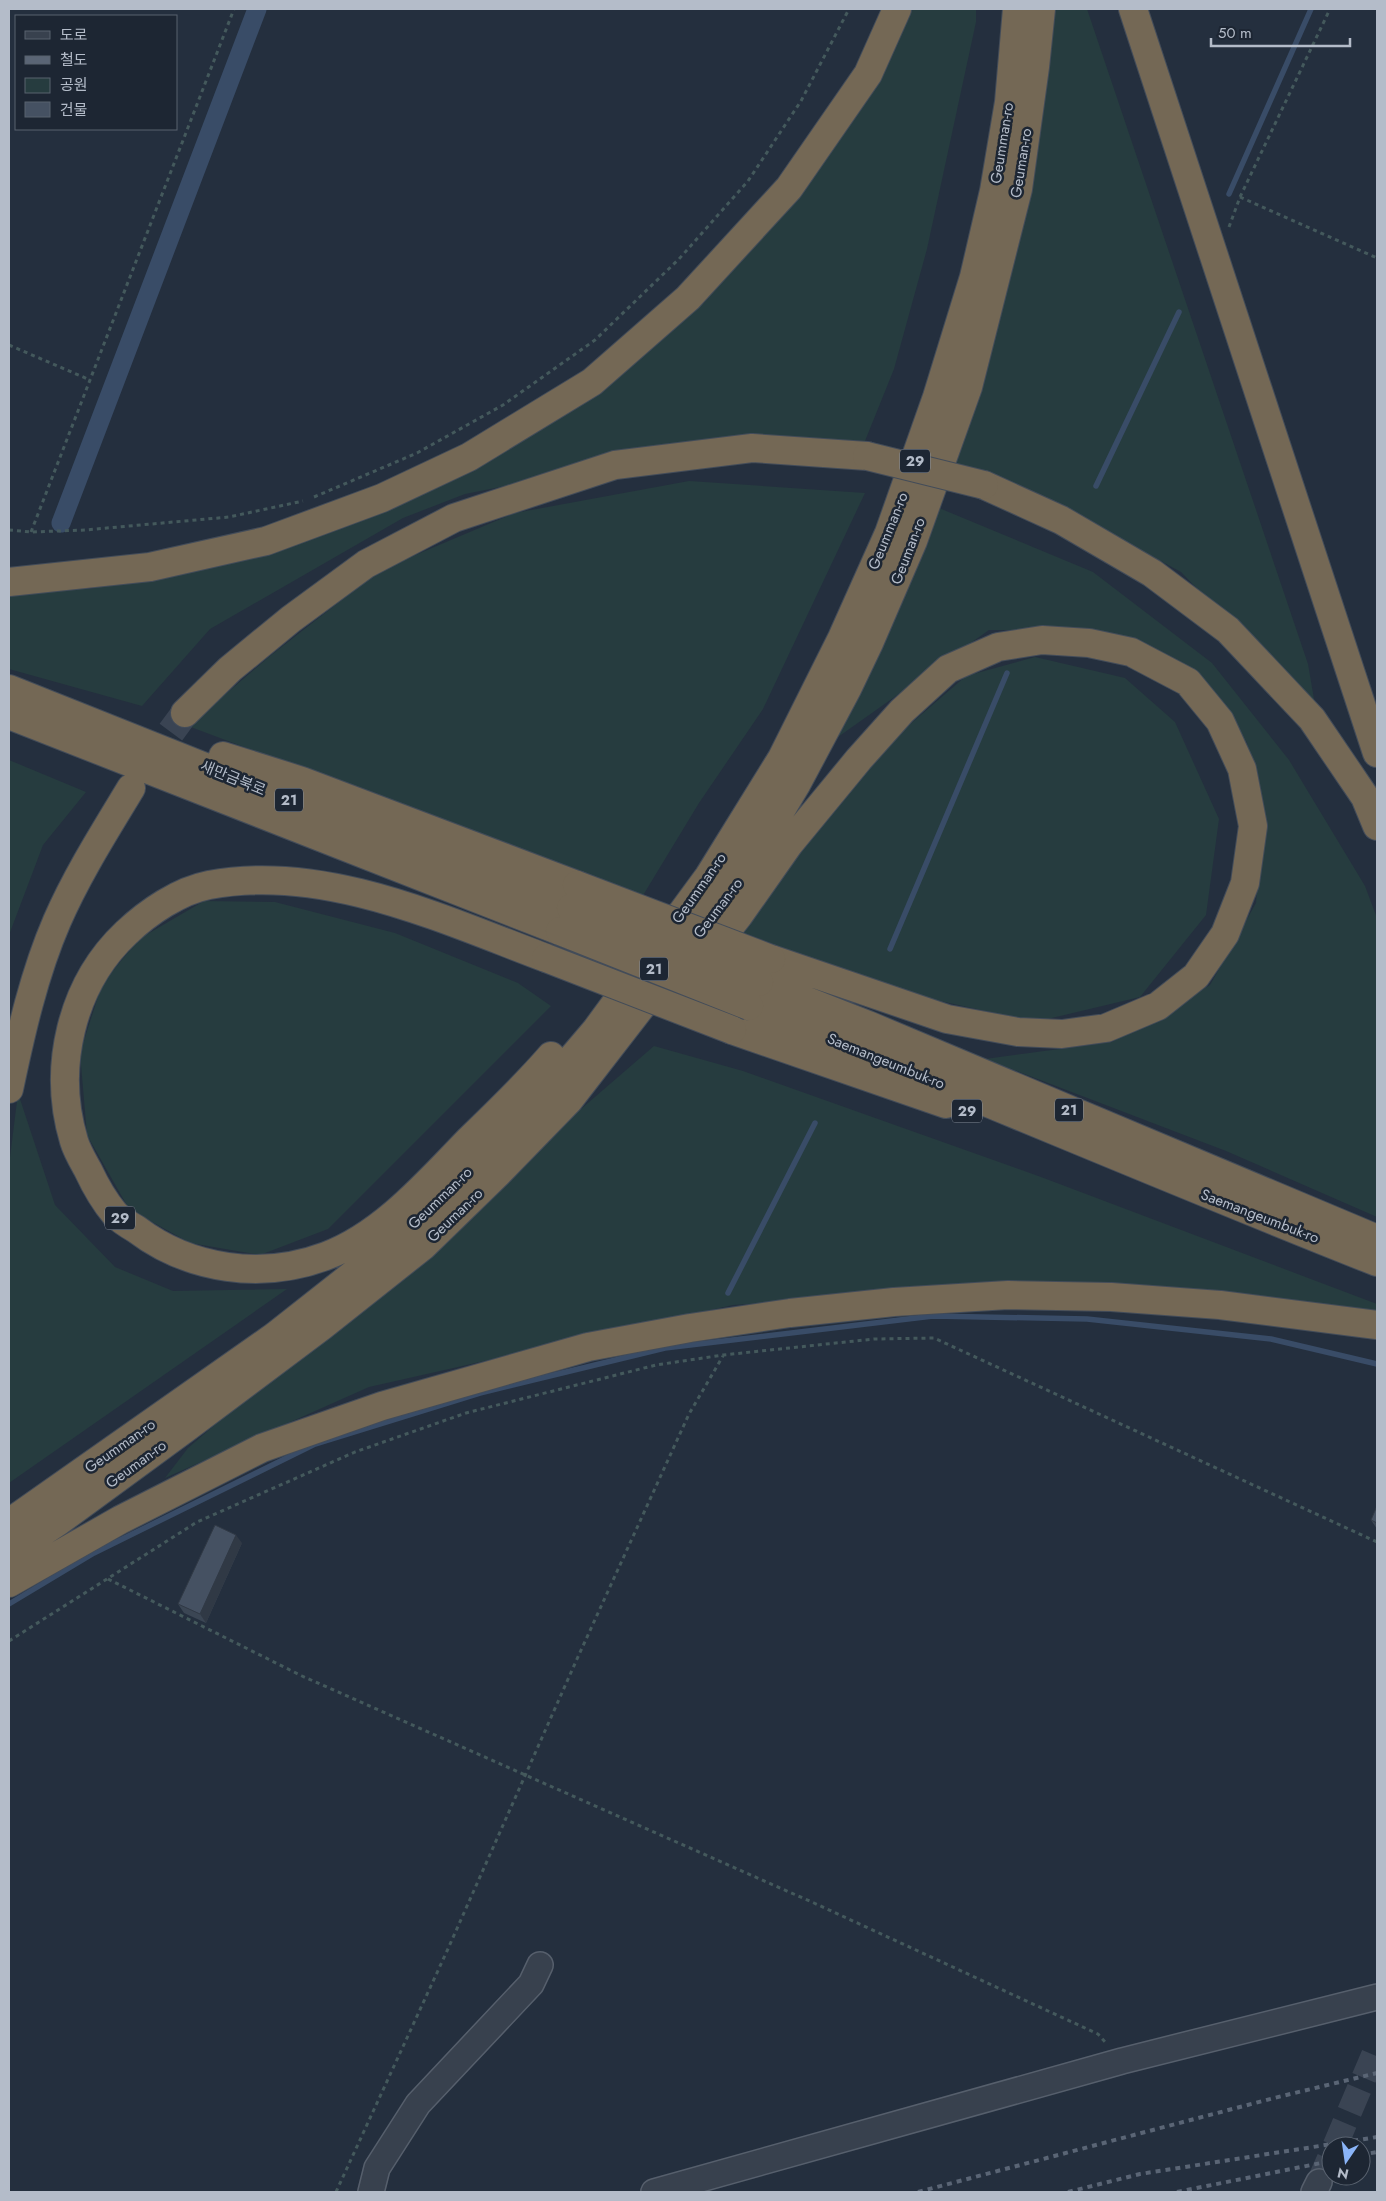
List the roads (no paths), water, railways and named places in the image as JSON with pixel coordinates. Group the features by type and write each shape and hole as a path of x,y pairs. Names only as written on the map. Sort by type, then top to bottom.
{"highway":[{"path":"9,582 150,567 266,541 382,498 469,457 592,382 688,298 789,188 868,74 896,9"},
{"name":"Geumman-ro","path":"9,1523 275,1336 393,1244 515,1125 534,1103 596,1030 709,876 782,758 842,638 896,515 937,397 974,277 994,191 1007,111 1017,9"},
{"name":"Geuman-ro","path":"9,1554 59,1521 322,1326 423,1246 569,1100 740,879 797,783 847,690 869,643 912,541 968,387 1018,189 1041,9"},
{"path":"1133,9 1377,753"},
{"path":"185,713 230,669 291,620 366,564 454,518 614,465 752,448 867,456 984,484 1061,520 1152,573 1228,630 1312,720 1365,797 1377,826"},
{"path":"10,698 302,781 569,908 760,982 1018,1032 1062,1034 1106,1028 1158,1006 1196,976 1225,934 1245,883 1253,826 1242,769 1220,721 1188,682 1131,652 1089,643 1042,640 998,647 948,669 902,711 859,759 790,844 739,915 652,1024 497,1174"},
{"name":"새만금북로","path":"10,698 569,908"},
{"path":"9,1089 31,999 57,921 92,852 131,788"},
{"name":"29","path":"709,876 541,1068 415,1196 365,1235 327,1256 283,1268 232,1269 191,1260 152,1242 116,1215 94,1184 75,1143 65,1101 66,1056 73,1017 90,980 111,948 142,918 177,898 206,886 240,881 288,880 337,888 409,907 546,958 732,1030 1202,1193"},
{"name":"Saemangeumbuk-ro","path":"569,908 868,1025 1377,1239"},
{"name":"Saemangeumbuk-ro","path":"760,982 886,1060 1202,1193 1377,1262"},
{"path":"9,1583 120,1520 262,1448 382,1406 570,1353 690,1328 790,1313 894,1302 1008,1295 1111,1296 1190,1303 1377,1325"}],"street":[{"path":"370,2192 377,2168 418,2104 531,1984 540,1965"},
{"path":"654,2192 1122,2061 1377,1997"}],"waterway":[{"path":"61,523 257,9"},
{"path":"1229,194 1311,9"},
{"path":"1096,486 1179,312"},
{"path":"890,949 1007,673"},
{"path":"728,1293 815,1123"},
{"path":"9,1604 94,1553 315,1444 480,1393 665,1348 933,1316 1087,1319 1271,1339 1377,1364"}],"tunnel":[{"path":"146,766 185,713"},
{"path":"1339,2136 1377,2047"},
{"path":"1319,2182 1321,2178"}],"railway":[{"path":"918,2192 1274,2098 1377,2073"},
{"path":"1068,2192 1140,2174 1377,2137"},
{"path":"1371,2153 1377,2152"},
{"path":"1177,2192 1321,2163"}]}
